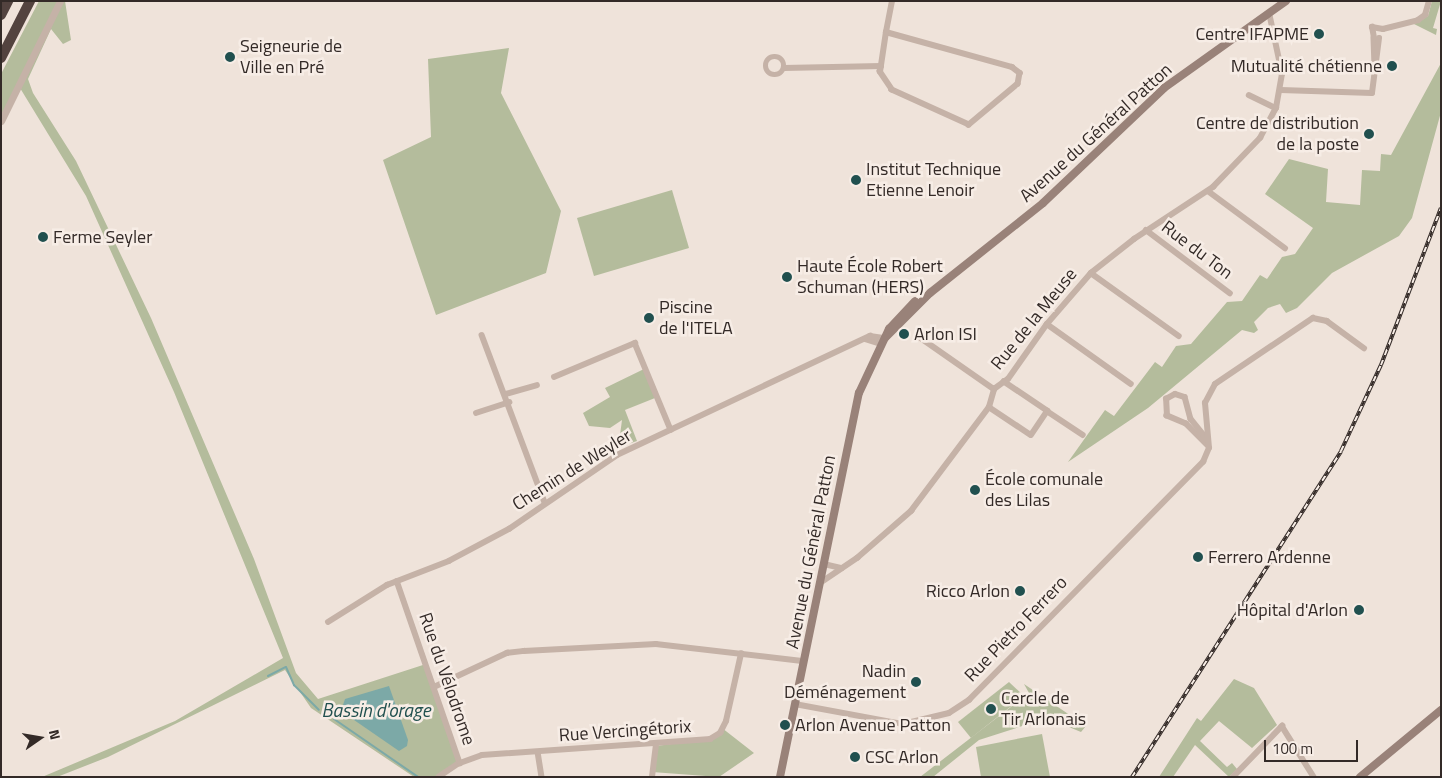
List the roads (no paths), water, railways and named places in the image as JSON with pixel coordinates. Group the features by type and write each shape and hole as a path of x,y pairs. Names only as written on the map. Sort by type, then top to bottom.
{"highway":[{"path":"1,15 8,1"},
{"path":"1,58 30,1"}],"main road":[{"name":"Avenue du Général Patton","path":"780,777 859,393 883,341 905,310 930,293 1043,203 1164,88 1286,1"},
{"path":"1360,777 1441,710"}],"street":[{"path":"1,121 22,83 60,1"},
{"path":"886,32 1012,66 1020,73 1018,84 975,123 965,125 892,90 882,81 881,66 886,32 892,1"},
{"path":"1377,38 1372,27 1383,28 1418,20 1425,15 1429,1"},
{"name":"Rue de la Meuse","path":"820,583 844,568 911,511 989,407 994,389 1004,382 1047,324 1092,274 1146,230 1208,191 1244,158 1276,108 1281,90 1269,12"},
{"path":"1260,19 1271,28"},
{"path":"1281,90 1372,93 1377,38 1383,28"},
{"path":"784,68 881,66"},
{"path":"1249,95 1276,108"},
{"path":"1208,191 1284,248"},
{"name":"Rue du Ton","path":"1146,230 1230,293"},
{"path":"1092,274 1179,336"},
{"path":"1209,448 1205,403 1215,384 1306,321 1321,318 1364,348"},
{"path":"1047,324 1131,384"},
{"name":"Chemin de Weyler","path":"328,622 397,581 481,544 617,455 875,334 883,341"},
{"path":"482,335 506,394 545,503"},
{"path":"918,336 994,389"},
{"path":"554,377 635,343 671,430"},
{"path":"1004,382 1083,435"},
{"path":"506,394 536,384"},
{"path":"1208,440 1191,419 1185,397 1175,394 1166,399 1167,416 1186,424 1209,448"},
{"path":"476,413 509,402"},
{"path":"989,407 1031,435 1047,411"},
{"name":"Rue Pietro Ferrero","path":"795,704 902,724 949,713 969,700 1203,462 1209,448"},
{"path":"824,564 844,568"},
{"name":"Rue du Vélodrome","path":"397,581 460,763 439,777"},
{"path":"434,687 524,650 656,644 804,661"},
{"name":"Rue Vercingétorix","path":"460,763 482,755 698,742 720,733 741,654"},
{"path":"1233,777 1282,726 1314,777"},
{"path":"652,777 656,746"},
{"name":"Rue Vercingétorix","path":"538,752 542,777"}],"water":[{"name":"Bassin d'orage","path":"389,686 408,740 407,746 399,751 341,711 345,699"}],"waterway":[{"path":"268,676 286,667 294,685 319,710"},
{"path":"334,719 418,777"}],"railway":[{"path":"1132,777 1341,451 1381,365 1441,208"}],"place":[{"name":"Centre IFAPME","path":"1319,34"},
{"name":"Seigneurie de Ville en Pré","path":"230,57"},
{"name":"Mutualité chétienne","path":"1392,66"},
{"name":"Centre de distribution de la poste","path":"1369,134"},
{"name":"Institut Technique Etienne Lenoir","path":"856,180"},
{"name":"Ferme Seyler","path":"43,237"},
{"name":"Haute École Robert Schuman (HERS)","path":"787,277"},
{"name":"Piscine de l'ITELA","path":"649,318"},
{"name":"Arlon ISI","path":"904,334"},
{"name":"École comunale des Lilas","path":"975,490"},
{"name":"Ferrero Ardenne","path":"1198,557"},
{"name":"Ricco Arlon","path":"1020,591"},
{"name":"Hôpital d'Arlon","path":"1359,610"},
{"name":"Nadin Déménagement","path":"916,682"},
{"name":"Cercle de Tir Arlonais","path":"991,709"},
{"name":"Arlon Avenue Patton","path":"785,725"},
{"name":"CSC Arlon","path":"855,757"}]}
